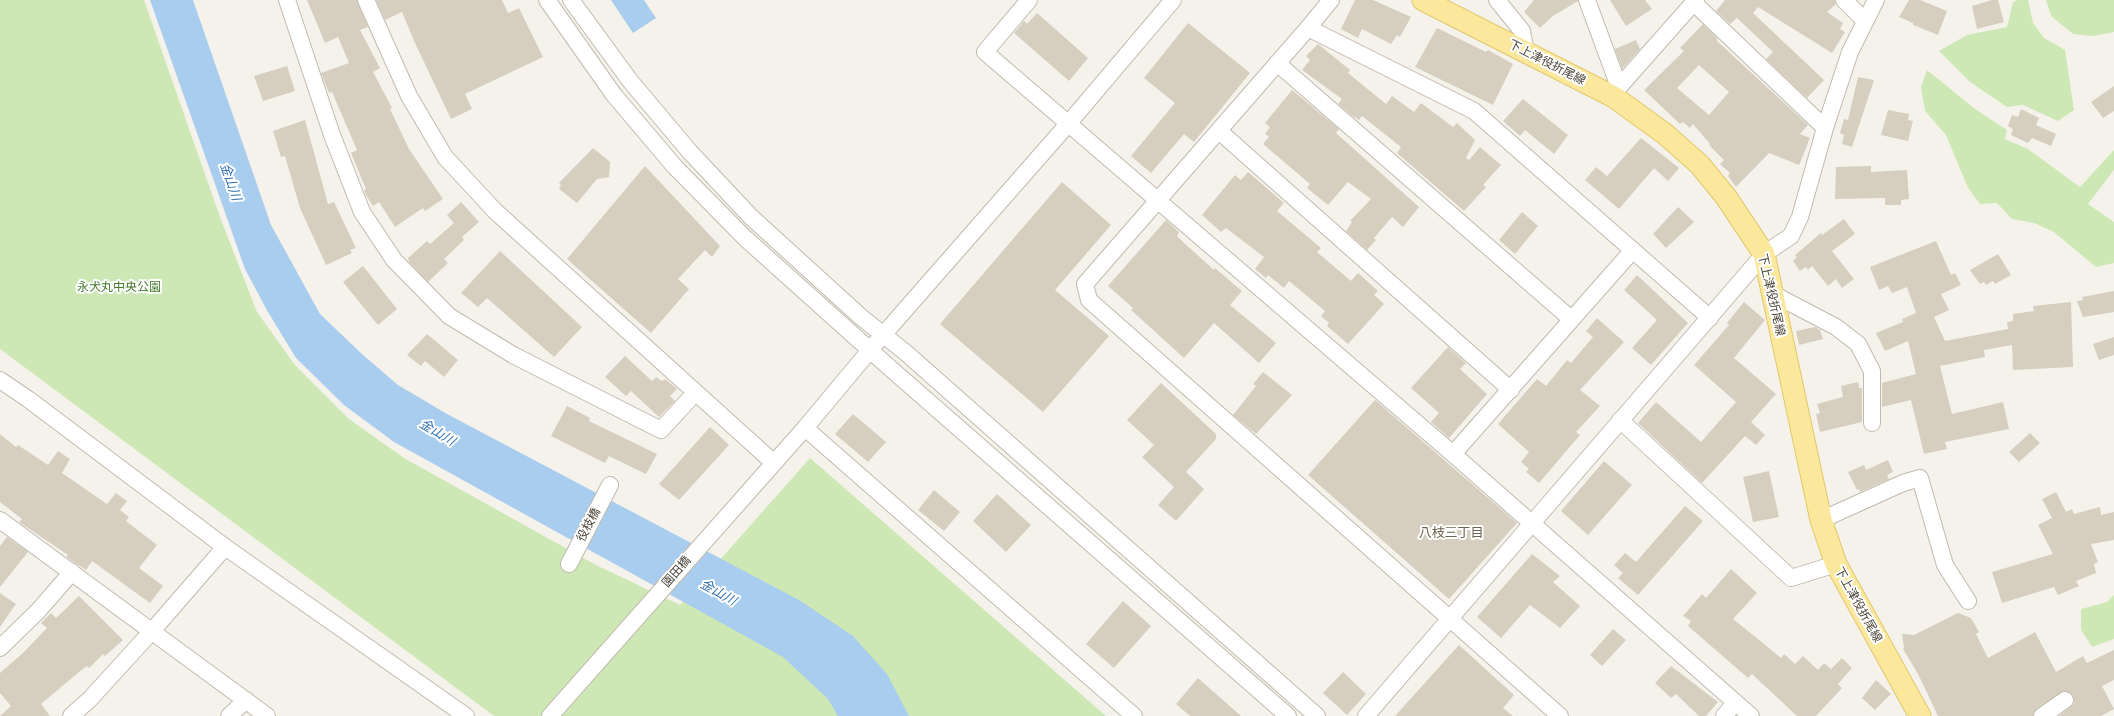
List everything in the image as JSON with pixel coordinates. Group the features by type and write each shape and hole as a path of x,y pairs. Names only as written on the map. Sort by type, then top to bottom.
{"main road":[{"name":"下上津役折尾線","path":"1423,0 1526,52 1617,92 1700,165 1726,197 1764,254 1821,520 1836,564 1920,716"}],"street":[{"path":"287,0 332,135 362,212 394,260 449,316 513,355 661,430 695,393"},
{"path":"366,0 409,96 445,157 494,210 695,393 774,462"},
{"path":"548,0 614,95 675,167 745,238 870,350 1288,716"},
{"path":"571,0 631,82 690,152 751,217 861,317 884,334 1317,716"},
{"path":"1029,0 985,52 1157,202 1453,454 1751,716"},
{"name":"園田橋","path":"550,716 715,527 805,428 870,350 1068,124 1173,0"},
{"path":"1331,0 1085,284 1089,300 1451,618 1560,716"},
{"path":"1497,0 1522,31 1526,52"},
{"path":"1588,0 1617,92"},
{"path":"1844,0 1865,21"},
{"path":"1366,716 1764,254 1791,236 1800,217 1825,128 1850,52 1876,0"},
{"path":"1617,92 1695,1 1825,128"},
{"path":"1308,28 1474,112 1710,318"},
{"path":"1277,63 1571,319"},
{"path":"1219,131 1510,390"},
{"path":"1453,454 1633,250"},
{"path":"1773,294 1836,327 1858,344 1872,371 1872,423"},
{"path":"0,380 28,399 224,547 466,716"},
{"path":"1620,420 1791,578 1836,564"},
{"path":"805,428 1134,716"},
{"path":"1821,520 1903,483 1920,478 1945,565 1968,601"},
{"name":"役枝橋","path":"569,564 610,485"},
{"path":"0,520 267,716"},
{"path":"71,716 152,631 224,547"},
{"path":"0,648 38,611 72,572"},
{"path":"229,716 246,700"},
{"path":"2042,716 2065,700"},
{"path":"1724,716 1736,703"}],"green space":[{"name":"永犬丸中央公園","path":"0,0 144,0 221,220 257,312 295,365 349,419 404,458 596,565 680,605 810,458 1106,716 494,716 0,349"},
{"path":"2018,0 2028,0 2033,23 2044,38 2065,50 2074,110 2058,121 2023,105 2007,107 1970,82 1939,51 1967,35 2007,27 2013,2"},
{"path":"2046,0 2114,0 2114,32 2093,36 2073,34 2051,16"},
{"path":"1927,70 1975,109 2007,130 2005,139 2028,149 2080,187 2114,150 2114,170 2088,204 2114,222 2114,263 2096,267 2054,232 2034,223 2012,219 1997,203 1980,204 1968,188 1946,135 1925,111 1921,87"},
{"path":"2114,595 2114,639 2092,647 2081,630 2081,609 2107,602"}],"water":[{"name":"金山川","path":"150,0 193,0 271,225 320,314 363,355 398,385 447,414 799,600 853,636 887,674 909,716 838,716 828,699 783,657 394,442 344,405 296,358 268,312 245,269"},
{"path":"611,0 644,0 656,18 633,33"}],"building":[{"path":"307,0 357,0 368,27 360,30 380,68 373,72 392,108 390,109 409,149 443,199 425,211 423,208 395,227 379,202 373,206 364,191 366,189 351,153 357,150 332,92 329,93 321,73 349,63 338,37 325,43"},
{"path":"376,0 502,0 508,13 519,8 543,57 465,94 472,109 451,119 402,12 385,20"},
{"path":"1355,0 1373,0 1411,17 1400,37 1397,35 1391,44 1362,29 1358,38 1341,29"},
{"path":"1534,0 1578,1 1553,16 1540,28 1524,12"},
{"path":"1610,0 1645,0 1652,9 1626,26"},
{"path":"1725,0 1835,0 1836,4 1827,12 1843,23 1840,29 1845,32 1832,53 1758,7 1753,13 1824,80 1807,98 1766,59 1773,52 1737,18 1730,24 1716,11"},
{"path":"1909,0 1920,0 1947,11 1938,35 1913,25 1913,23 1899,17"},
{"path":"1992,0 1998,0 2004,22 1977,29 1972,6"},
{"path":"1037,13 1088,58 1069,81 1014,33 1024,21 1027,24"},
{"path":"1188,23 1250,73 1194,142 1184,134 1151,173 1131,156 1175,103 1144,78"},
{"path":"1703,24 1717,38 1717,41 1808,125 1800,134 1810,138 1799,165 1769,153 1736,187 1728,176 1730,173 1720,164 1724,160 1709,145 1710,144 1693,124 1690,128 1683,122 1680,124 1644,90 1684,51 1680,48","holes":["1699,65 1729,92 1709,115 1677,88"]},
{"path":"1437,28 1486,52 1488,50 1513,64 1493,105 1415,67"},
{"path":"1636,40 1640,49 1622,69 1615,49"},
{"path":"1318,44 1350,70 1348,73 1386,104 1392,96 1414,112 1421,103 1453,127 1457,123 1475,140 1466,158 1469,160 1480,147 1501,165 1483,185 1486,187 1464,211 1397,153 1401,147 1362,116 1359,120 1351,115 1338,104 1342,99 1302,70 1310,60 1306,56"},
{"path":"287,66 295,91 263,101 254,76"},
{"path":"1858,77 1874,80 1852,147 1842,144 1844,135 1840,133 1844,119 1848,120"},
{"path":"2114,86 2114,111 2103,118 2091,102"},
{"path":"1292,90 1339,129 1336,133 1419,207 1403,227 1392,217 1374,238 1376,240 1367,250 1346,231 1352,222 1350,221 1371,199 1348,182 1328,205 1307,188 1310,184 1263,144 1269,137 1265,134 1270,127 1265,123"},
{"path":"1523,99 1568,135 1554,154 1525,130 1520,136 1503,121"},
{"path":"2021,109 2039,118 2036,125 2056,134 2051,146 2032,138 2028,143 2011,135 2013,129 2008,126 2012,115 2018,117"},
{"path":"1888,110 1909,114 1908,120 1913,121 1908,141 1881,135"},
{"path":"305,120 328,204 334,202 356,248 350,250 352,253 326,265 300,208 285,156 281,157 273,131"},
{"path":"1641,138 1679,168 1668,181 1654,168 1619,209 1585,180 1596,167 1607,176"},
{"path":"593,148 610,162 609,177 597,179 577,203 559,189 561,185 559,183"},
{"path":"645,166 720,246 712,257 705,250 678,279 689,289 651,333 567,259"},
{"path":"1871,166 1871,172 1907,170 1909,199 1901,200 1901,205 1885,205 1885,198 1835,199 1836,167"},
{"path":"1248,172 1284,203 1277,211 1321,248 1317,252 1351,281 1358,273 1378,291 1374,295 1384,304 1348,344 1327,326 1329,323 1321,316 1325,311 1289,281 1284,288 1268,275 1266,278 1255,269 1264,257 1226,228 1221,232 1202,215 1235,175 1241,180"},
{"path":"1062,182 1111,225 1055,290 1109,336 1043,412 940,324"},
{"path":"461,202 479,222 462,237 464,240 444,259 448,263 428,282 409,262 408,258 427,241 430,244 454,223 447,215"},
{"path":"1678,207 1694,222 1666,248 1653,234"},
{"path":"1522,212 1538,226 1515,254 1499,240"},
{"path":"1844,219 1855,234 1832,251 1854,279 1842,288 1836,279 1828,286 1812,266 1808,270 1806,267 1800,271 1793,261 1797,257 1795,255 1821,233 1822,235"},
{"path":"1166,220 1179,232 1177,236 1183,242 1214,270 1215,268 1242,291 1230,305 1276,343 1259,363 1214,323 1184,358 1131,310 1133,308 1108,286"},
{"path":"1936,241 1951,275 1955,273 1961,285 1941,294 1949,310 1934,317 1945,341 2008,329 2007,322 2013,321 2013,314 2034,311 2033,306 2071,302 2073,367 2013,370 2012,345 1984,350 1985,357 1940,366 1952,414 2003,402 2009,429 1945,442 1947,449 1924,454 1911,400 1882,407 1882,383 1916,374 1908,341 1885,351 1876,333 1903,322 1902,319 1916,313 1907,287 1892,293 1888,286 1879,290 1870,267"},
{"path":"500,251 582,327 554,357 487,298 478,307 461,293"},
{"path":"1998,254 2011,275 1995,284 1993,281 1986,285 1984,282 1980,284 1970,270"},
{"path":"363,266 397,309 378,325 343,282"},
{"path":"1637,275 1688,323 1651,365 1632,348 1657,320 1624,290"},
{"path":"2114,291 2114,312 2083,317 2077,301 2083,300 2082,297"},
{"path":"1744,302 1765,320 1734,358 1776,394 1751,422 1765,435 1756,445 1745,436 1702,483 1638,423 1656,402 1701,442 1736,402 1694,365 1729,325 1727,323"},
{"path":"1597,318 1624,342 1580,390 1600,406 1576,432 1580,435 1539,483 1526,472 1529,469 1521,462 1529,452 1498,424 1537,379 1546,386 1567,360 1571,363 1593,337 1586,331"},
{"path":"1815,327 1820,330 1823,339 1799,345 1796,331"},
{"path":"427,334 458,360 444,377 425,361 421,366 407,355"},
{"path":"2114,337 2114,355 2099,360 2093,344"},
{"path":"1448,347 1466,363 1460,369 1487,394 1449,438 1431,422 1439,413 1411,388"},
{"path":"625,356 652,381 656,377 662,381 665,379 677,389 670,396 675,401 659,417 631,391 626,396 605,377"},
{"path":"1263,372 1292,395 1256,434 1233,415 1256,386 1253,384"},
{"path":"1858,382 1859,388 1862,388 1862,422 1820,432 1816,414 1820,413 1817,404 1843,397 1841,386"},
{"path":"1161,383 1216,434 1216,439 1186,472 1204,489 1176,521 1158,505 1174,487 1142,457 1154,445 1127,420"},
{"path":"1375,400 1517,523 1449,599 1308,475"},
{"path":"567,406 590,418 589,421 657,454 646,474 609,456 605,463 551,436"},
{"path":"853,414 886,442 868,462 835,434"},
{"path":"710,427 729,445 679,500 659,484"},
{"path":"2030,433 2040,443 2019,462 2009,452"},
{"path":"0,434 16,447 18,445 48,465 58,451 70,459 62,473 107,504 116,493 127,501 120,510 129,517 126,521 157,545 139,568 163,586 150,603 92,561 86,570 66,557 68,555 19,522 22,519 0,502"},
{"path":"1888,460 1893,472 1887,475 1889,479 1860,492 1859,489 1857,490 1848,472 1864,465 1866,470"},
{"path":"1604,461 1632,485 1588,535 1561,511"},
{"path":"1769,471 1779,517 1753,522 1743,477"},
{"path":"934,490 960,512 944,531 918,510"},
{"path":"2056,492 2066,512 2072,509 2074,514 2100,507 2101,515 2114,512 2114,540 2091,544 2098,562 2094,564 2096,573 2076,581 2079,586 2058,595 2054,587 2002,603 1992,572 2053,554 2038,525 2052,518 2042,499"},
{"path":"997,494 1031,525 1006,552 973,521"},
{"path":"1685,506 1703,521 1638,595 1618,578 1623,573 1614,565 1625,553 1636,562"},
{"path":"7,537 28,552 0,587 0,546"},
{"path":"1532,554 1560,576 1553,582 1580,606 1560,628 1530,605 1501,638 1477,617"},
{"path":"1731,569 1757,593 1733,619 1781,658 1784,654 1795,664 1803,656 1818,670 1824,663 1831,669 1842,658 1852,668 1838,684 1842,688 1816,716 1797,716 1752,674 1748,678 1688,626 1691,621 1683,616 1702,594 1706,598"},
{"path":"0,593 16,604 0,627"},
{"path":"79,596 123,640 105,656 103,654 89,668 87,666 79,672 41,704 50,716 0,716 11,706 0,693 0,673 23,653 47,628 41,623 51,613 56,618"},
{"path":"1123,601 1151,626 1114,668 1086,644"},
{"path":"1958,613 1971,618 1979,632 1976,634 1988,658 2035,632 2056,672 2083,656 2087,663 2114,650 2114,680 2102,686 2114,709 2101,716 2059,716 2074,704 2073,695 2065,691 2037,708 2033,716 1938,716 1918,674 1903,649 1902,634 1914,635"},
{"path":"1613,629 1626,640 1602,666 1590,655"},
{"path":"1459,645 1514,695 1503,708 1513,716 1395,716"},
{"path":"1671,666 1718,702 1706,716 1699,716 1676,694 1671,698 1655,683"},
{"path":"1343,672 1366,694 1347,715 1323,693"},
{"path":"1198,678 1241,716 1190,716 1176,704"},
{"path":"1876,680 1891,694 1875,710 1862,698"}],"district":[{"name":"八枝三丁目","path":"1451,534"}]}
